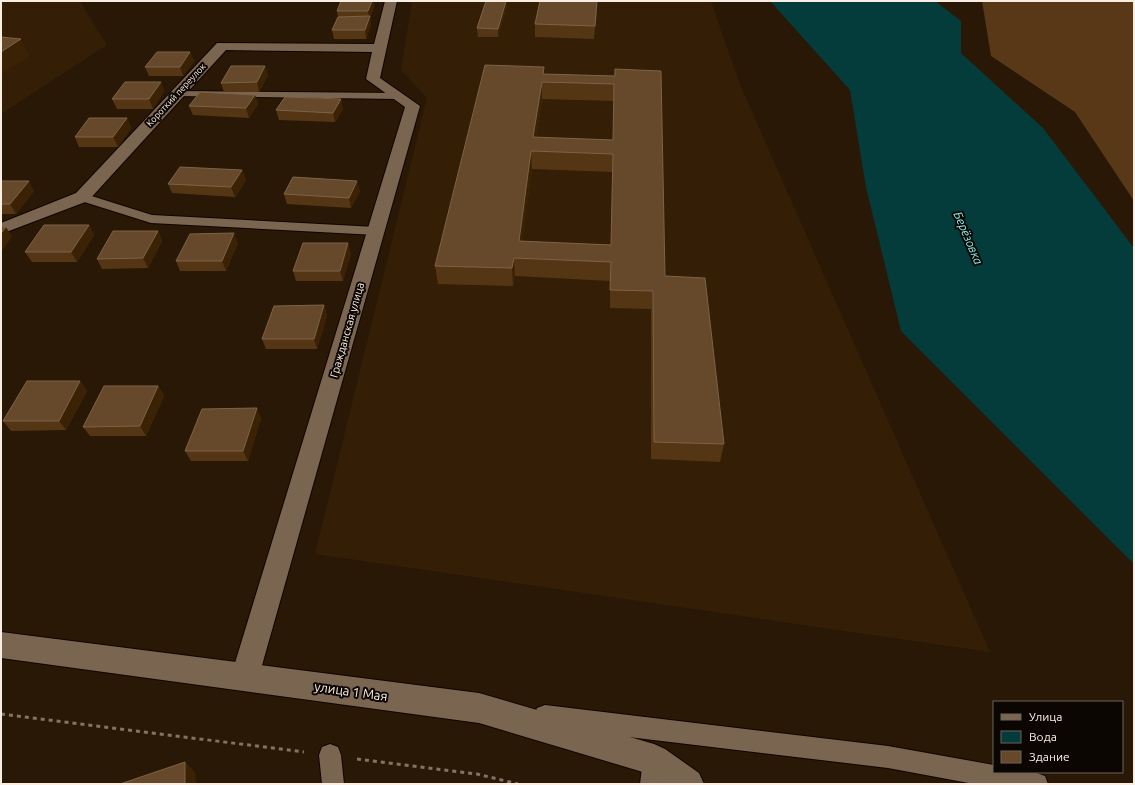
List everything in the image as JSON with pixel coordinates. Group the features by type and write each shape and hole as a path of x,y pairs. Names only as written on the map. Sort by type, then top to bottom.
{"street":[{"name":"Гражданская улица","path":"245,676 413,106 373,79 391,1"},
{"name":"Короткий переулок","path":"1,229 82,196 222,46 380,48"},
{"name":"улица 1 Мая","path":"1,645 479,708 688,784"}],"lane":[{"path":"177,94 398,96"},
{"path":"82,196 151,219 376,231"},
{"path":"479,708 888,757 1037,784"},
{"path":"330,755 333,784"}],"path":[{"path":"1,714 477,774 518,784"}],"shaded area":[{"path":"1,1 80,1 107,45 1,114"},
{"path":"412,1 711,1 739,82 990,652 315,554 427,98 401,70"},
{"path":"982,1 1134,1 1134,201 1075,112 991,56"}],"water":[{"name":"Берёзовка","path":"770,1 935,1 961,21 961,53 1043,128 1134,248 1134,564 901,331 866,187 850,90"}],"building":[{"path":"341,1 372,1 368,11 337,11"},
{"path":"486,1 506,1 498,29 477,28"},
{"path":"540,1 597,1 595,26 535,24"},
{"path":"370,16 365,30 332,30 338,17"},
{"path":"1,37 21,39 1,52"},
{"path":"157,52 190,52 180,67 145,67"},
{"path":"485,65 544,67 543,74 615,76 615,69 661,71 665,276 705,278 724,444 654,442 653,291 610,290 611,262 514,258 512,268 435,266","holes":["542,82 614,84 613,140 533,137","531,151 613,154 611,245 519,241"]},
{"path":"231,66 265,66 257,82 221,83"},
{"path":"125,82 161,82 149,99 112,99"},
{"path":"200,92 255,95 246,108 189,106"},
{"path":"285,97 341,99 333,113 276,110"},
{"path":"89,118 127,118 113,137 75,137"},
{"path":"180,167 242,170 231,187 168,184"},
{"path":"293,177 357,181 349,198 284,194"},
{"path":"1,181 29,181 10,204 1,204"},
{"path":"44,225 89,225 71,252 25,252"},
{"path":"1,227 6,227 1,233"},
{"path":"113,231 158,231 143,258 97,259"},
{"path":"234,233 222,261 176,261 190,234"},
{"path":"303,243 348,243 340,271 293,271"},
{"path":"324,305 314,339 262,339 274,306"},
{"path":"27,381 80,381 59,421 3,421"},
{"path":"104,386 158,386 140,426 83,427"},
{"path":"257,408 243,451 185,451 202,409"},
{"path":"185,762 185,784 120,784"}]}
